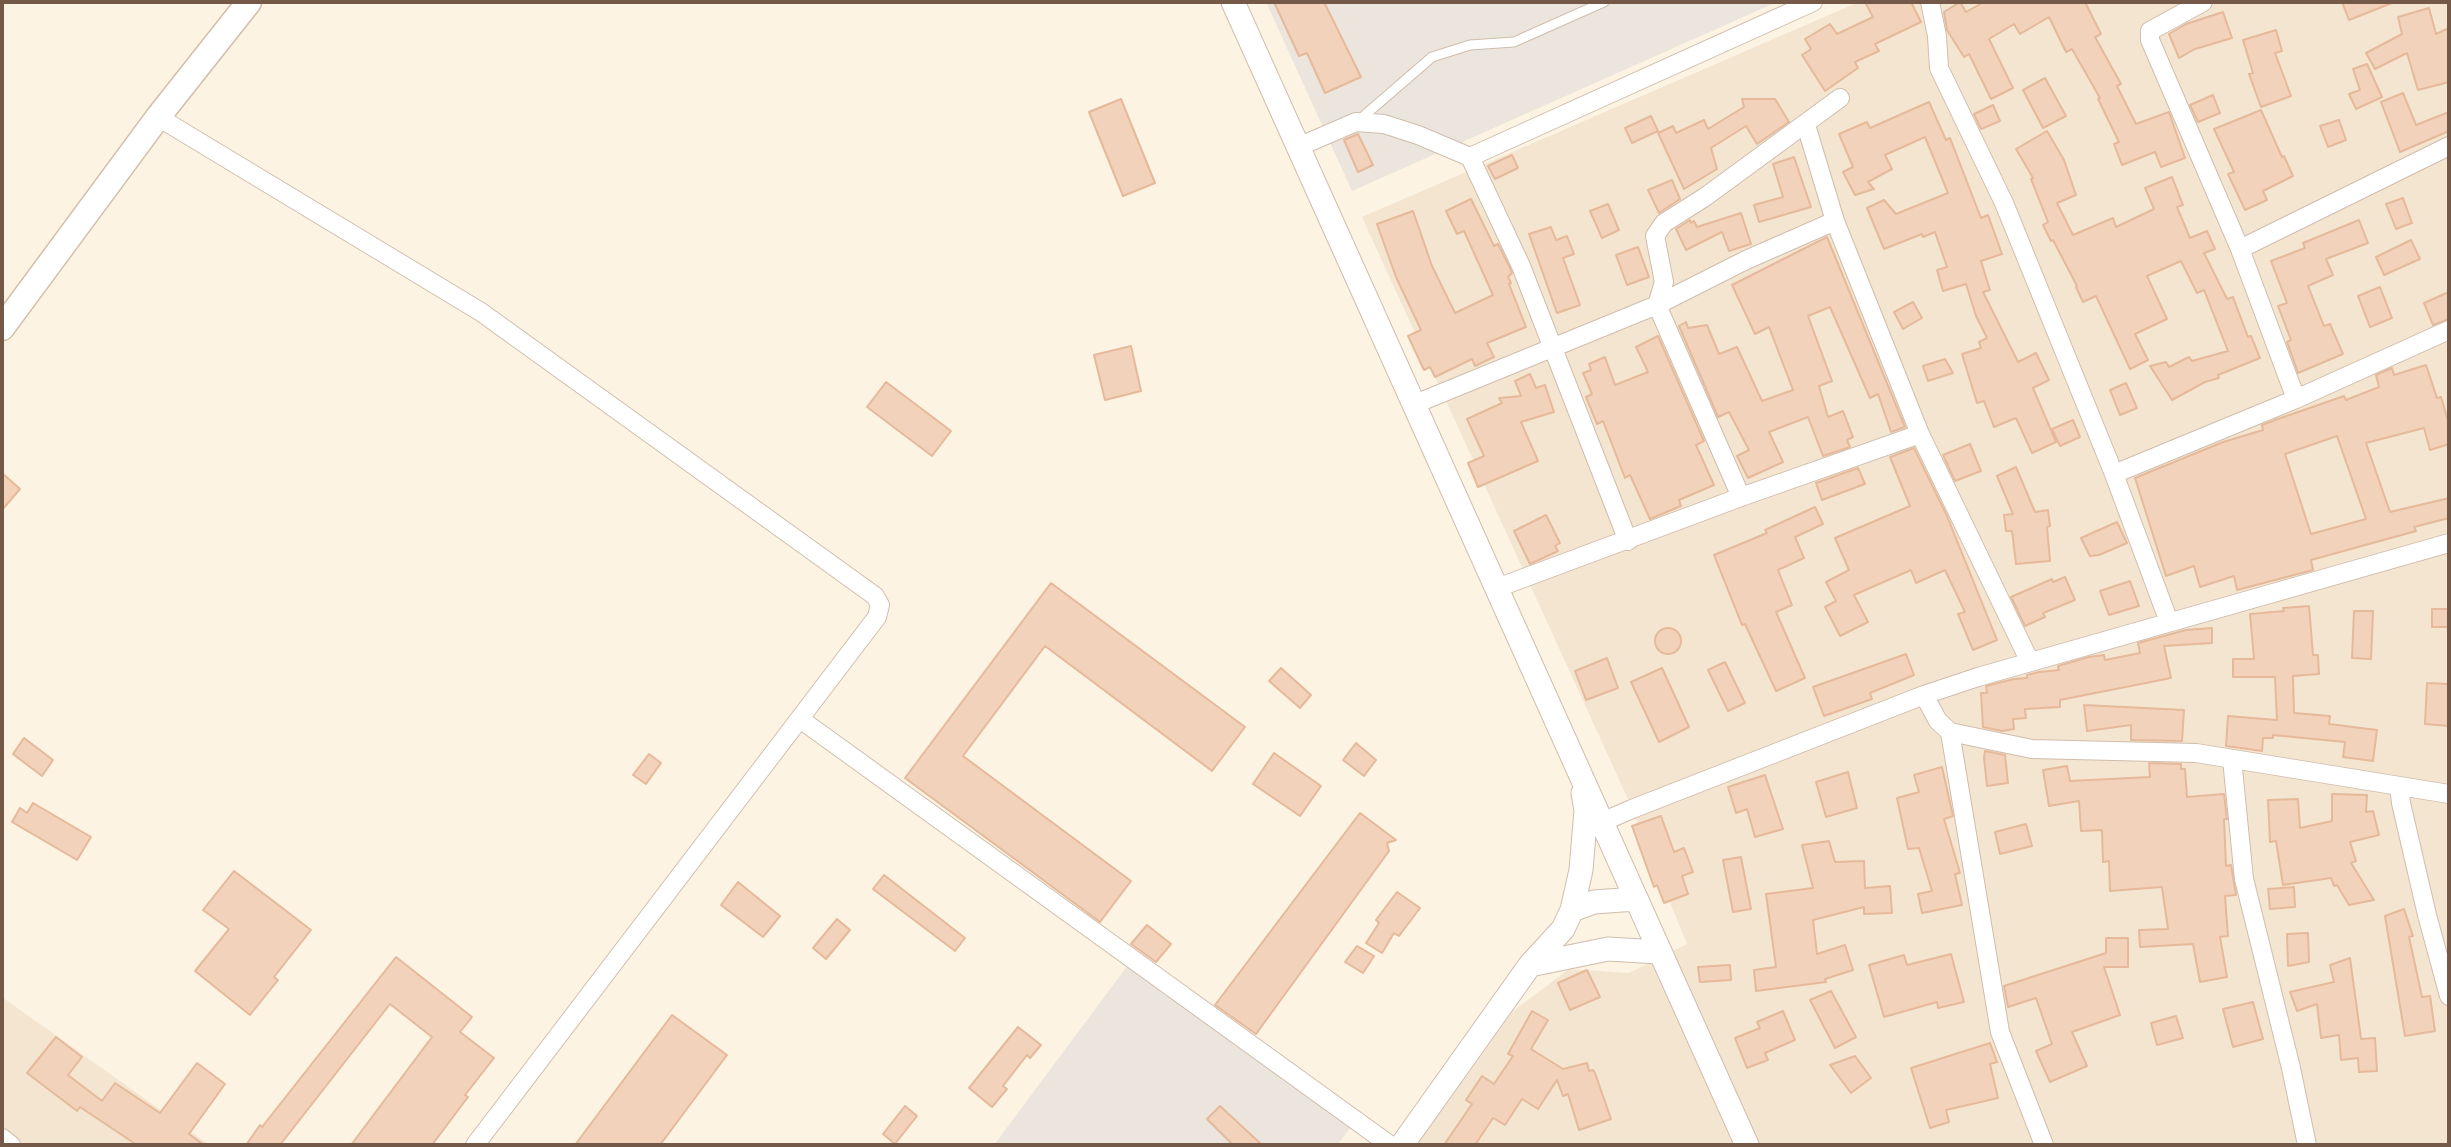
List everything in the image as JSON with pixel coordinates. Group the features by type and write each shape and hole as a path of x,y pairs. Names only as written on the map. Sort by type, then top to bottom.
{"main road":[{"path":"2,328 158,117 249,2"}],"street":[{"path":"1233,2 1747,1145"},
{"path":"1470,156 1813,2"},
{"path":"1930,2 1937,36 1939,68 2004,203 2114,474 2169,622"},
{"path":"2203,2 2150,31 2150,40 2240,249 2296,399"},
{"path":"1741,497 1657,305 1664,282 1655,236 1664,223 1705,197 1840,98"},
{"path":"158,117 481,312 875,596 880,606 877,617 475,1145"},
{"path":"1298,147 1356,122 1384,124 1470,156 1521,266 1628,541"},
{"path":"1806,125 1835,221 1920,434 2030,662"},
{"path":"2240,249 2449,146"},
{"path":"1415,404 1657,305 1746,260 1835,221"},
{"path":"2114,474 2296,399 2449,330"},
{"path":"1497,587 1920,434"},
{"path":"1602,822 1924,695 2030,662 2449,543"},
{"path":"1924,695 1938,721 1950,732 2032,749 2196,753 2449,794"},
{"path":"800,719 1390,1145"},
{"path":"1950,732 2000,1032 2044,1145"},
{"path":"2232,759 2244,879 2291,1068 2307,1145"},
{"path":"1402,1145 1530,965 1563,929 1572,910 1585,839 1586,810 1578,770"},
{"path":"2399,786 2424,903 2449,996"},
{"path":"1572,910 1594,902 1636,898"},
{"path":"1530,965 1608,949 1659,952"},
{"path":"2,1138 11,1145"}],"lane":[{"path":"1356,122 1432,57 1470,45 1514,42 1604,2"}],"shaded area":[{"path":"1266,2 1777,2 1352,191"},
{"path":"1859,2 2449,2 2449,1145 1417,1145 1512,1012 1569,969 1629,973 1687,944 1627,797 1362,217"},
{"path":"1128,965 1351,1127 1337,1145 994,1145"},
{"path":"2,997 190,1131 210,1145 2,1145"}],"building":[{"path":"1274,2 1324,2 1361,77 1325,93 1307,53 1299,56"},
{"path":"1865,2 1911,2 1921,22 1875,44 1879,51 1855,62 1858,68 1825,91 1802,55 1811,49 1805,39 1830,24 1837,34 1873,17"},
{"path":"1960,2 1966,12 1984,2 2085,2 2101,34 2095,37 2121,84 2117,86 2136,124 2169,112 2185,158 2161,167 2155,152 2122,165 2114,144 2119,142 2098,99 2100,98 2072,49 2066,52 2049,17 2020,34 2014,24 1989,39 2013,88 1991,99 1969,54 1964,57 1947,30 1944,12"},
{"path":"2342,2 2392,2 2392,3 2349,20"},
{"path":"2429,8 2436,34 2449,28 2449,82 2418,90 2407,53 2375,69 2366,53 2402,34 2398,17"},
{"path":"2223,12 2232,38 2195,49 2179,58 2169,34 2186,24"},
{"path":"2276,30 2282,51 2275,53 2291,96 2261,107 2249,74 2253,73 2243,40"},
{"path":"2367,64 2382,97 2356,109 2349,94 2360,90 2353,69"},
{"path":"2045,78 2066,116 2043,128 2023,90"},
{"path":"2403,93 2416,125 2449,112 2449,131 2400,152 2381,102"},
{"path":"2213,95 2220,113 2198,122 2190,105"},
{"path":"1121,99 1155,183 1123,196 1089,112"},
{"path":"1742,99 1775,99 1789,122 1757,144 1746,126 1711,148 1717,169 1684,189 1658,133 1673,126 1676,133 1704,120 1708,129 1744,107"},
{"path":"1929,102 1946,140 1950,138 1981,218 1988,215 2002,254 1981,261 1990,290 1983,292 2018,362 2036,353 2049,380 2033,388 2056,442 2032,453 2016,418 1994,427 1984,401 1977,403 1962,354 1981,348 1979,342 1987,338 1976,316 1966,284 1943,291 1937,270 1947,267 1935,232 1923,237 1922,234 1884,249 1867,208 1884,200 1896,214 1948,193 1925,137 1885,155 1892,169 1868,182 1874,189 1855,195 1843,172 1853,167 1839,134 1867,122 1870,128"},
{"path":"1993,105 2000,121 1981,129 1974,114"},
{"path":"2261,110 2293,176 2263,191 2267,200 2245,210 2228,174 2234,172 2214,129"},
{"path":"1651,116 1658,131 1632,143 1625,128"},
{"path":"2339,120 2346,140 2328,147 2320,126"},
{"path":"2047,131 2064,160 2076,195 2057,203 2073,235 2113,218 2116,227 2154,209 2145,188 2172,177 2183,205 2177,207 2190,238 2207,231 2215,249 2204,253 2227,299 2233,297 2248,337 2251,336 2260,358 2218,375 2219,378 2205,382 2172,400 2150,366 2166,362 2169,367 2189,357 2192,361 2228,351 2204,290 2197,293 2181,261 2147,276 2167,319 2135,334 2148,360 2130,369 2096,296 2083,302 2053,240 2051,241 2043,225 2048,222 2031,179 2033,178 2016,149"},
{"path":"1358,134 1373,165 1358,172 1344,140"},
{"path":"1512,155 1518,168 1495,179 1488,166"},
{"path":"1794,157 1811,207 1759,222 1754,205 1783,197 1773,164"},
{"path":"1672,180 1680,199 1659,213 1648,190"},
{"path":"2403,198 2412,223 2396,229 2386,204"},
{"path":"1471,199 1494,246 1498,244 1511,270 1509,284 1526,327 1487,343 1494,357 1475,366 1472,359 1435,377 1430,367 1424,370 1408,336 1421,330 1396,277 1377,224 1413,211 1432,266 1455,313 1493,295 1464,231 1457,234 1446,211"},
{"path":"1608,204 1619,230 1602,238 1590,211"},
{"path":"1741,213 1751,244 1729,251 1722,232 1686,250 1676,229 1690,220 1691,223 1694,221 1697,227"},
{"path":"2359,220 2368,243 2326,259 2333,275 2308,286 2324,326 2330,324 2343,354 2298,373 2287,342 2291,340 2278,306 2287,303 2271,261 2305,248 2303,243"},
{"path":"1551,227 1556,240 1567,236 1574,254 1563,258 1580,305 1557,313 1529,234"},
{"path":"1827,237 1905,427 1891,432 1878,394 1870,398 1830,307 1808,316 1832,381 1819,386 1828,417 1843,411 1853,437 1847,440 1850,447 1823,456 1808,417 1769,432 1783,462 1748,478 1737,456 1749,450 1729,412 1718,417 1679,326 1686,322 1688,328 1707,325 1719,354 1737,347 1762,401 1793,390 1769,327 1755,334 1732,285"},
{"path":"2411,240 2420,259 2384,275 2376,257"},
{"path":"1638,247 1649,277 1627,285 1616,255"},
{"path":"2380,287 2392,318 2370,327 2358,296"},
{"path":"2449,292 2449,319 2433,325 2424,303"},
{"path":"1913,302 1922,318 1903,329 1894,312"},
{"path":"1658,336 1704,441 1696,445 1714,485 1679,500 1681,506 1650,519 1630,475 1625,478 1603,421 1597,424 1586,397 1592,394 1583,373 1591,370 1589,364 1605,357 1615,385 1648,372 1636,347"},
{"path":"1131,346 1141,391 1105,400 1094,355"},
{"path":"1945,359 1953,373 1928,381 1923,366"},
{"path":"2426,365 2437,398 2441,397 2449,424 2449,444 2430,450 2424,428 2366,443 2390,512 2449,498 2449,518 2414,527 2416,531 2311,560 2313,570 2237,590 2234,576 2200,587 2194,566 2166,576 2135,478 2223,442 2263,430 2262,425 2275,420 2344,396 2346,400 2379,387 2376,375 2392,368 2394,375","holes":["2337,436 2366,519 2311,534 2285,454"]},
{"path":"1530,374 1536,388 1545,385 1554,412 1521,422 1538,461 1478,487 1468,463 1484,456 1467,419 1502,403 1499,398 1521,396 1515,381"},
{"path":"886,382 951,431 932,456 867,407"},
{"path":"2126,383 2137,408 2120,415 2110,390"},
{"path":"2073,420 2080,437 2060,446 2052,429"},
{"path":"1970,444 1981,471 1955,481 1943,455"},
{"path":"1914,448 1947,516 1997,640 1973,650 1958,614 1965,612 1945,570 1916,583 1911,570 1854,595 1868,622 1840,636 1825,607 1836,601 1826,582 1849,570 1835,538 1910,506 1890,457"},
{"path":"2016,467 2035,512 2048,510 2050,561 2016,564 2012,531 2006,531 2004,515 2013,514 1997,476"},
{"path":"1858,468 1865,484 1822,500 1816,483"},
{"path":"2,473 20,489 2,510"},
{"path":"1815,507 1823,524 1795,537 1804,558 1778,570 1792,605 1776,612 1805,678 1776,691 1745,624 1742,625 1714,555 1767,533 1765,530"},
{"path":"1546,515 1560,543 1555,546 1558,551 1530,564 1514,531"},
{"path":"2117,522 2127,543 2090,556 2081,538"},
{"path":"2065,577 2075,600 2043,613 2045,617 2025,626 2011,597 2052,579 2053,582"},
{"path":"2130,581 2139,606 2109,615 2100,591"},
{"path":"1051,583 1245,727 1212,771 1045,646 963,756 1131,881 1100,922 905,778"},
{"path":"2309,606 2313,655 2318,655 2319,674 2293,676 2294,713 2330,716 2329,724 2377,730 2373,761 2343,757 2345,742 2273,735 2273,738 2263,738 2262,751 2226,746 2228,716 2277,720 2275,677 2233,677 2233,659 2254,659 2250,614"},
{"path":"2432,609 2449,609 2449,627 2432,627"},
{"path":"2354,611 2373,611 2371,659 2352,658"},
{"path":"1668,628 1677,632 1681,641 1677,650 1668,654 1659,650 1655,641 1659,632"},
{"path":"2212,628 2212,643 2164,646 2171,678 2060,700 2060,707 2025,709 2026,718 2013,719 2014,729 2002,731 1983,727 1981,693 1987,693 1986,686 2027,678 2027,675 2039,672 2059,670 2058,666 2089,657 2104,655 2105,660 2140,653 2138,643 2186,630"},
{"path":"1906,654 1914,675 1870,693 1872,699 1824,716 1813,687"},
{"path":"1607,658 1618,688 1586,700 1575,671"},
{"path":"1725,662 1745,703 1728,711 1708,670"},
{"path":"1281,668 1311,695 1300,708 1269,681"},
{"path":"1662,668 1689,727 1659,742 1631,682"},
{"path":"2427,683 2449,684 2449,726 2425,724"},
{"path":"2084,705 2184,710 2182,741 2131,740 2131,725 2087,731"},
{"path":"24,738 53,760 42,776 13,754"},
{"path":"1356,743 1376,760 1364,776 1343,760"},
{"path":"1985,751 2005,755 2008,783 1987,786"},
{"path":"1274,753 1321,786 1300,816 1253,784"},
{"path":"649,754 661,763 646,784 633,775"},
{"path":"2149,763 2181,764 2181,769 2185,769 2187,797 2224,794 2227,819 2224,819 2226,866 2231,865 2236,895 2225,896 2228,936 2220,937 2227,977 2200,982 2193,944 2140,947 2139,930 2168,929 2162,887 2110,891 2109,861 2103,862 2102,830 2081,831 2079,801 2049,806 2043,770 2067,766 2070,781 2150,777"},
{"path":"1942,767 1953,816 1944,819 1960,873 1955,874 1962,905 1922,913 1918,894 1932,891 1919,848 1908,849 1897,798 1919,792 1914,775"},
{"path":"1848,772 1857,808 1826,817 1816,782"},
{"path":"1765,775 1783,829 1755,837 1747,809 1736,813 1728,787"},
{"path":"2332,794 2367,795 2366,812 2373,811 2379,835 2350,842 2356,861 2351,863 2374,900 2349,905 2331,878 2283,885 2276,841 2270,842 2268,800 2298,799 2300,828 2332,821"},
{"path":"33,803 91,837 77,860 12,822 20,808 27,813"},
{"path":"1360,813 1396,840 1387,843 1389,851 1256,1034 1215,1005"},
{"path":"1661,816 1674,852 1684,848 1693,872 1682,876 1688,894 1664,903 1657,885 1654,887 1632,826"},
{"path":"2026,824 2032,846 2000,854 1995,832"},
{"path":"1829,841 1835,862 1864,861 1865,888 1890,886 1892,913 1864,914 1864,907 1813,920 1817,954 1845,945 1853,970 1825,979 1826,982 1756,991 1754,970 1776,967 1766,894 1813,888 1802,845"},
{"path":"1741,857 1751,909 1733,912 1723,860"},
{"path":"234,871 311,930 274,977 278,980 250,1015 195,971 229,929 203,910"},
{"path":"884,875 965,938 955,951 873,889"},
{"path":"738,882 780,916 763,937 721,905"},
{"path":"2294,887 2295,907 2270,909 2268,889"},
{"path":"1397,892 1420,908 1399,936 1394,933 1382,953 1366,943 1379,923 1376,920"},
{"path":"2404,909 2413,936 2409,937 2422,997 2430,996 2435,1031 2405,1036 2385,916"},
{"path":"837,919 850,930 826,959 813,948"},
{"path":"1147,925 1171,944 1156,962 1131,944"},
{"path":"2308,933 2309,962 2288,966 2287,934"},
{"path":"2106,938 2128,938 2128,967 2104,967 2120,1015 2072,1032 2087,1066 2050,1082 2036,1051 2052,1044 2036,998 2008,1007 2004,986 2106,953"},
{"path":"1357,946 1374,956 1363,973 1345,962"},
{"path":"1951,954 1964,1002 1938,1008 1937,1002 1884,1017 1869,965 1904,955 1907,965"},
{"path":"396,957 472,1017 460,1032 494,1058 465,1095 468,1097 432,1145 351,1145 432,1037 390,1004 280,1145 246,1145 260,1125 262,1127"},
{"path":"2350,958 2361,1039 2375,1038 2377,1071 2359,1072 2358,1058 2341,1060 2339,1035 2321,1038 2317,1004 2297,1011 2290,992 2334,982 2330,965"},
{"path":"1730,965 1731,980 1700,982 1698,967"},
{"path":"1587,970 1600,997 1570,1010 1558,983"},
{"path":"1831,991 1856,1037 1835,1048 1810,1000"},
{"path":"2253,1002 2263,1039 2233,1047 2223,1009"},
{"path":"1532,1011 1548,1020 1531,1049 1563,1069 1587,1063 1589,1071 1593,1070 1595,1073 1611,1119 1579,1130 1568,1094 1563,1096 1557,1080 1538,1109 1522,1099 1505,1125 1493,1118 1475,1145 1444,1145 1472,1104 1466,1100 1482,1076 1494,1084 1513,1056 1508,1054"},
{"path":"1783,1011 1795,1040 1765,1053 1768,1060 1747,1068 1735,1038 1760,1028 1757,1022"},
{"path":"672,1015 727,1055 660,1145 575,1145"},
{"path":"2176,1016 2183,1038 2157,1045 2151,1023"},
{"path":"1018,1027 1041,1045 1030,1058 1027,1055 1003,1086 1007,1089 992,1107 969,1088"},
{"path":"56,1037 82,1057 68,1075 102,1101 115,1083 160,1113 197,1063 225,1084 189,1134 204,1145 137,1145 80,1107 77,1111 27,1073"},
{"path":"1990,1043 1997,1062 1990,1064 1998,1098 1946,1110 1949,1122 1930,1128 1911,1068"},
{"path":"1855,1056 1871,1078 1851,1093 1830,1065"},
{"path":"905,1106 917,1116 895,1144 883,1134"},
{"path":"1220,1106 1262,1145 1233,1145 1207,1119"}]}
